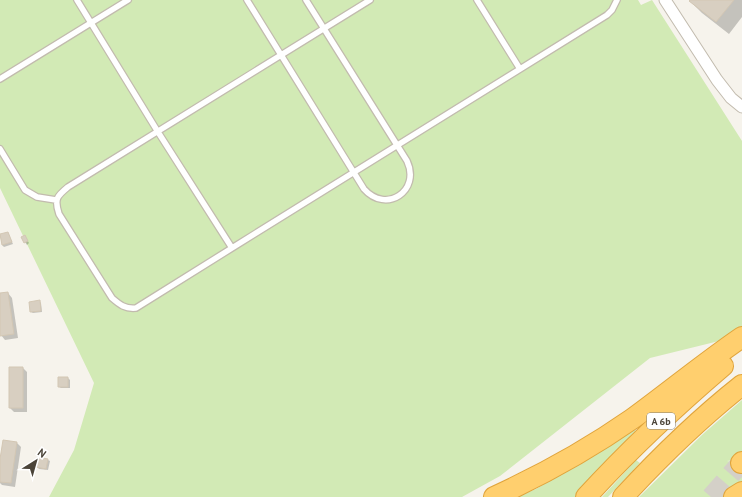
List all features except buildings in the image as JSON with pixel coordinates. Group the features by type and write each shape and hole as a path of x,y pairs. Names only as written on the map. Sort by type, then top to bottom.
{"highway":[{"path":"494,497 535,477 601,440 654,403 742,337"},
{"name":"A 6b","path":"586,497 611,470 674,409 742,351"},
{"path":"623,497 666,452 742,385"},
{"path":"734,497 742,492"}],"street":[{"path":"665,0 717,80 731,98 742,107"}],"lane":[{"path":"77,0 158,132 232,248"},
{"path":"0,79 128,0"},
{"path":"248,0 364,189 372,196 385,200 398,197 407,187 410,177 410,168 306,0"},
{"path":"370,0 68,187 60,194 56,200 59,214 112,298 122,306 136,308 607,15 612,10 617,0"},
{"path":"477,0 520,69"},
{"path":"0,149 25,190 37,197 56,200"}],"green space":[{"path":"0,0 638,0 641,5 652,0 742,141 742,326 719,341 650,358 500,476 462,497 49,497 74,450 94,383 0,188"},
{"path":"742,400 742,453 734,460 727,461 742,464 742,481 712,497 639,497 703,434"},
{"path":"634,429 636,431 575,497 516,497 536,489"},
{"path":"636,460 640,463 608,497 602,497"}],"tunnel":[{"path":"711,497 741,463"}]}
